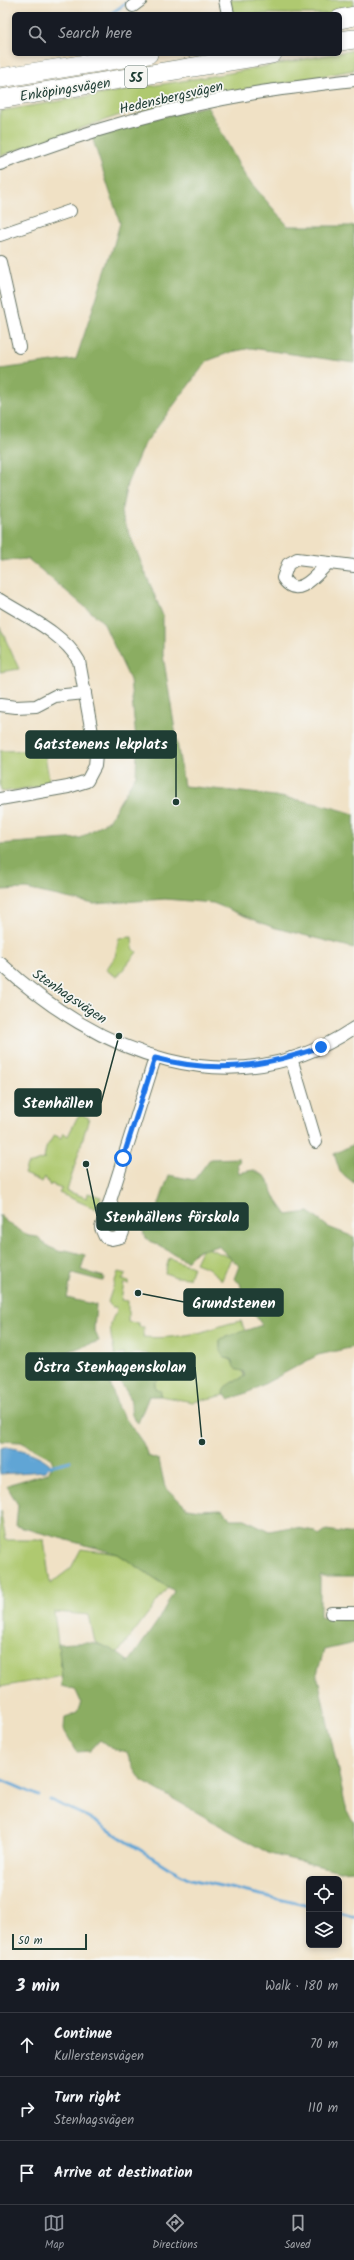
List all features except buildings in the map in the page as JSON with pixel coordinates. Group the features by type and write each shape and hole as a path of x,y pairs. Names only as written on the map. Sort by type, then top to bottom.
{"main road":[{"path":"342,18 354,16"},
{"path":"342,42 354,39"},
{"name":"Enköpingsvägen","path":"0,78 136,56"},
{"name":"Enköpingsvägen","path":"0,100 249,56"}],"street":[{"path":"225,0 228,12"},
{"name":"Hedensbergsvägen","path":"0,164 129,121 166,112 255,93 354,80"},
{"path":"0,235 70,211"},
{"path":"0,262 6,310 19,347"},
{"path":"328,563 354,566"},
{"path":"0,600 72,648 79,661 96,755 95,766 87,781 68,787 0,799"},
{"path":"0,705 16,707 36,706 55,696 85,693"},
{"name":"Stenhagsvägen","path":"0,963 32,991 66,1015 112,1041 155,1058 171,1062 227,1068 266,1064 291,1058 321,1047 354,1028"},
{"path":"110,1201 155,1058"},
{"path":"291,1058 316,1142"},
{"path":"331,1612 354,1614"}],"green space":[{"path":"226,0 354,0 354,9 340,12 229,12"},
{"path":"354,50 354,70 123,114 0,156 0,111 230,73 322,56 342,56 342,52"},
{"path":"207,106 245,176 288,226 354,226 354,363 251,348 231,352 207,361 143,446 127,484 121,513 163,616 163,655 184,786 292,799 354,814 354,948 272,927 213,903 165,899 94,904 26,889 0,890 0,844 80,838 109,820 136,775 137,748 130,680 103,622 28,559 0,561 0,369 76,359 120,223 91,134"},
{"path":"0,627 19,669 0,672"},
{"path":"44,750 50,785 2,792 0,786 0,751"},
{"path":"132,937 133,948 137,952 117,977 106,970 115,957 119,938"},
{"path":"82,1115 89,1118 67,1191 87,1198 88,1193 101,1197 96,1209 59,1193 62,1188 51,1184 50,1186 45,1177 42,1182 24,1174 27,1165 44,1159 46,1148 54,1135 61,1138 63,1133 68,1136 78,1116"},
{"path":"354,1144 354,1183 340,1172 334,1154"},
{"path":"239,1158 240,1162 237,1163 239,1173 253,1170 266,1177 277,1201 287,1215 309,1212 328,1227 354,1237 354,1347 318,1355 253,1390 229,1400 223,1392 226,1386 245,1376 243,1371 234,1368 231,1359 225,1358 220,1349 220,1339 262,1325 244,1299 240,1283 234,1279 239,1266 218,1246 197,1251 187,1261 145,1238 141,1224 152,1224 169,1175 194,1180 210,1159"},
{"path":"0,1215 5,1221 29,1236 38,1237 49,1247 61,1252 66,1250 85,1255 81,1270 104,1277 103,1281 72,1273 67,1298 96,1305 94,1329 99,1341 55,1356 61,1377 106,1370 118,1408 143,1443 148,1456 159,1460 165,1487 187,1508 200,1510 224,1510 230,1519 245,1519 269,1531 291,1527 315,1531 319,1535 326,1530 354,1534 354,1576 320,1576 320,1617 354,1619 354,1643 324,1650 317,1674 347,1812 354,1822 354,1870 340,1871 270,1854 142,1781 133,1767 127,1752 111,1748 100,1740 90,1751 77,1752 64,1730 65,1717 77,1713 81,1702 75,1689 61,1686 62,1676 58,1644 88,1643 104,1646 129,1662 157,1622 174,1591 118,1554 16,1526 18,1505 7,1486 48,1473 53,1464 51,1458 21,1442 0,1441"},
{"path":"203,1246 231,1258 222,1280 208,1268 195,1263"},
{"path":"169,1258 193,1267 189,1278 176,1277 165,1273"},
{"path":"118,1272 126,1274 122,1280 129,1281 129,1284 124,1283 121,1300 128,1301 128,1322 139,1323 139,1327 144,1327 143,1337 150,1338 188,1335 241,1321 245,1331 220,1339 220,1349 225,1358 238,1365 244,1375 244,1378 223,1392 225,1395 193,1402 160,1396 161,1394 155,1388 155,1370 150,1367 149,1354 136,1353 125,1358 124,1354 115,1355 111,1338 111,1327 117,1311 116,1307 112,1307 108,1302"},
{"path":"150,1367 155,1370 159,1379 155,1383 155,1388 161,1391 160,1396 149,1396 138,1423 133,1417 130,1400 120,1381 119,1374 120,1370"},
{"path":"0,1510 6,1540 44,1540 50,1584 71,1568 81,1549 118,1554 168,1587 118,1653 95,1642 89,1615 54,1612 62,1676 0,1687"}],"water":[{"path":"4,1447 28,1452 40,1457 50,1464 46,1471 0,1474 0,1448"}],"waterway":[{"path":"113,12 131,0"},
{"path":"50,1466 70,1461"},
{"path":"0,1779 39,1796"},
{"path":"50,1800 88,1817 169,1868 190,1879 306,1905"},
{"path":"342,1914 354,1917"}],"place":[{"name":"Gatstenens lekplats","path":"176,802"},
{"name":"Stenhällen","path":"119,1036"},
{"name":"Stenhällens förskola","path":"86,1164"},
{"name":"Grundstenen","path":"138,1293"},
{"name":"Östra Stenhagenskolan","path":"202,1442"}],"route":[{"path":"123,1158 155,1058 171,1062 209,1067 246,1067 291,1058 321,1047"}]}
